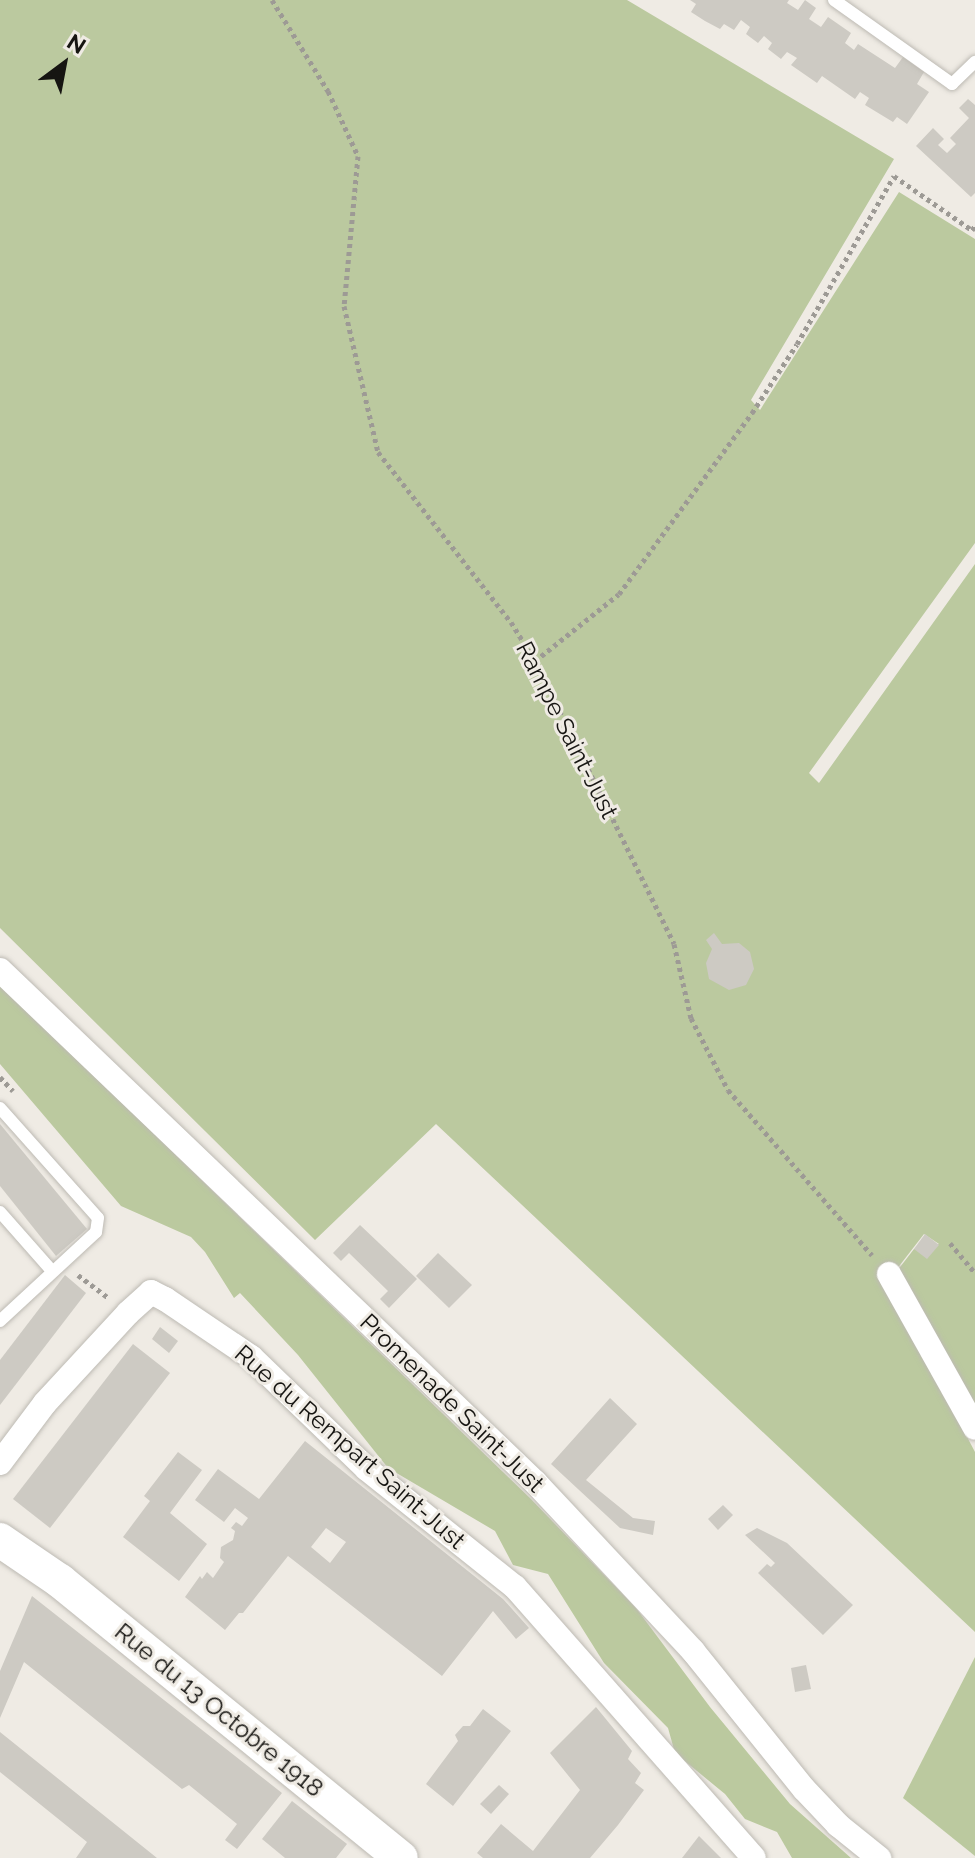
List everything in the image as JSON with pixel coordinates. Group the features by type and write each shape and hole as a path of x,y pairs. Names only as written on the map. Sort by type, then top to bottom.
{"street":[{"name":"Promenade Saint-Just","path":"0,970 535,1482 693,1651 804,1789 838,1825 879,1858"},
{"path":"889,1274 975,1428"},
{"name":"Rue du Rempart Saint-Just","path":"0,1463 45,1403 151,1292 251,1357 367,1469 515,1587 754,1858"},
{"name":"Rue du 13 Octobre 1918","path":"0,1540 36,1563 401,1858"},
{"name":"Rue du 13 Octobre 1918","path":"0,1556 36,1563"}],"lane":[{"path":"834,0 952,84 975,62"},
{"path":"0,1108 98,1218 96,1232 0,1321"},
{"path":"0,1212 57,1267"}],"path":[{"name":"Rampe Saint-Just","path":"272,0 328,91 358,156 344,306 378,452 511,622 535,661 674,944 691,1018 728,1090 889,1274"},
{"path":"535,661 619,594 782,367 894,176 972,230 975,226"},
{"path":"950,1243 975,1273"},
{"path":"57,1267 128,1313"}],"green space":[{"path":"0,0 627,0 894,159 751,400 760,410 899,192 975,239 975,543 809,773 819,783 975,564 975,1406 897,1271 914,1249 939,1244 924,1234 886,1283 975,1452 975,1632 436,1124 315,1240 0,928"},
{"path":"0,985 530,1498 636,1608 710,1707 790,1804 851,1858 792,1858 777,1832 745,1819 725,1794 675,1753 668,1728 604,1663 548,1574 513,1565 495,1531 388,1468 298,1355 240,1293 234,1298 205,1252 191,1237 121,1206 0,1064"},
{"path":"975,1657 975,1856 903,1798"}],"building":[{"path":"690,0 789,0 787,3 798,10 805,0 816,8 809,19 821,27 828,17 851,33 845,43 854,50 858,44 895,68 903,57 924,72 917,84 929,92 907,124 897,117 893,122 865,105 869,98 860,92 855,99 822,76 817,83 791,65 797,58 787,52 781,59 768,49 772,43 764,36 758,43 746,34 750,27 741,20 734,30 724,24 720,29 705,21 691,12 696,4"},
{"path":"968,99 975,105 975,193 971,197 916,146 933,128 944,139 938,145 947,153 956,144 950,138 969,118 959,108"},
{"path":"714,933 722,944 739,943 750,952 754,969 746,985 729,990 709,979 706,963 712,949 706,940"},
{"path":"0,1124 87,1229 56,1256 0,1186"},
{"path":"360,1225 417,1279 389,1308 380,1299 388,1291 349,1253 341,1261 333,1253"},
{"path":"925,1234 939,1245 927,1259 914,1249"},
{"path":"438,1253 472,1285 449,1308 416,1276"},
{"path":"65,1275 86,1293 0,1405 0,1360"},
{"path":"160,1327 178,1341 169,1353 152,1339"},
{"path":"133,1344 170,1373 50,1528 13,1499"},
{"path":"610,1398 637,1424 586,1480 633,1518 655,1521 653,1535 620,1528 551,1464"},
{"path":"305,1441 503,1599 529,1628 516,1639 493,1611 442,1676 288,1556 243,1613 239,1613 225,1630 185,1597 200,1576 202,1579 207,1572 213,1578 224,1562 220,1558 221,1547 233,1540 235,1531 231,1528 236,1522 242,1526 248,1518 235,1508 224,1522 195,1500 218,1469 259,1499","holes":["326,1528 346,1542 330,1563 311,1547"]},
{"path":"178,1452 202,1470 170,1513 207,1544 179,1581 123,1537 150,1501 144,1496"},
{"path":"723,1505 733,1515 718,1530 708,1519"},
{"path":"757,1528 787,1543 853,1605 823,1635 758,1573 767,1564 771,1567 775,1563 745,1535"},
{"path":"32,1596 282,1793 237,1849 225,1840 237,1824 189,1785 182,1789 24,1662 0,1718 0,1671"},
{"path":"806,1665 811,1689 795,1692 791,1668"},
{"path":"596,1707 632,1751 628,1759 641,1773 635,1783 644,1790 618,1825 590,1858 483,1858 477,1853 501,1824 533,1851 580,1790 550,1753"},
{"path":"483,1709 511,1731 453,1806 426,1784 458,1741 455,1735 463,1726 470,1726"},
{"path":"0,1732 157,1858 76,1858 87,1842 0,1772"},
{"path":"499,1785 509,1794 491,1814 480,1804"},
{"path":"292,1801 347,1844 336,1858 285,1858 262,1839"},
{"path":"699,1836 721,1858 682,1858"}]}
